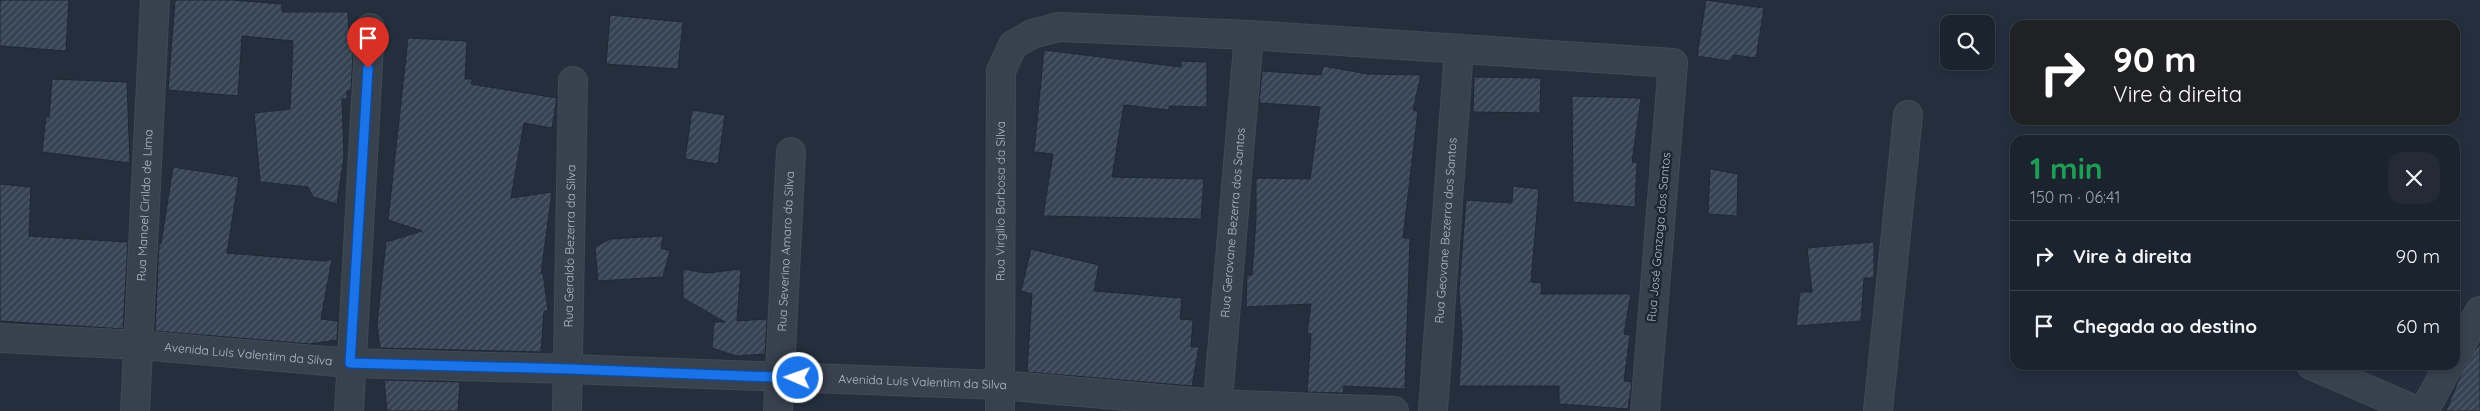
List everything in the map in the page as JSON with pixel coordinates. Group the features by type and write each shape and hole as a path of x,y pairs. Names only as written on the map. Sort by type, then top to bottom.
{"street":[{"name":"Rua Manoel Cirildo de Lima","path":"135,411 140,345 155,0"},
{"name":"Rua Virgilio Barbosa da Silva","path":"1000,398 1001,71 1013,45 1032,34 1060,27 1249,35 1673,64"},
{"path":"348,411 370,28"},
{"name":"Rua Gerovane Bezerra dos Santos","path":"1217,408 1249,35"},
{"name":"Rua Geovane Bezerra dos Santos","path":"1433,411 1459,49"},
{"name":"Rua José Gonzaga dos Santos","path":"1644,411 1673,64"},
{"name":"Rua Geraldo Bezerra da Silva","path":"567,411 573,81"},
{"path":"1878,411 1908,114"},
{"name":"Rua Severino Amaro da Silva","path":"778,411 791,152"},
{"path":"2460,346 2480,311"},
{"name":"Avenida LuIs Valentim da Silva","path":"0,338 140,345 350,363 569,369 780,378 1000,398 1217,408 1394,411"},
{"path":"2323,370 2417,411"},
{"path":"2424,411 2446,370"}],"building":[{"path":"0,0 69,0 66,51 0,46"},
{"path":"175,0 233,0 282,4 282,12 348,12 349,36 354,36 351,91 347,91 347,99 342,99 344,157 337,204 313,197 308,187 260,182 254,113 290,109 293,41 242,36 238,96 168,90"},
{"path":"1706,0 1764,8 1756,58 1734,55 1730,61 1697,56"},
{"path":"610,15 683,22 678,69 606,64"},
{"path":"408,38 467,41 465,79 473,79 471,84 557,98 552,128 524,123 511,198 552,192 541,274 543,273 548,311 544,311 541,352 380,348 377,324 386,242 422,231 388,220"},
{"path":"1044,50 1181,67 1181,61 1207,62 1207,107 1169,106 1169,110 1124,105 1112,177 1204,179 1201,219 1043,216 1053,154 1034,152"},
{"path":"1323,66 1368,74 1421,75 1413,110 1418,111 1403,238 1410,238 1405,389 1344,386 1343,393 1307,392 1311,334 1307,333 1311,304 1246,307 1247,275 1252,275 1256,219 1256,178 1310,179 1320,107 1259,103 1262,71 1321,75"},
{"path":"1474,77 1541,78 1540,113 1473,112"},
{"path":"52,79 127,82 130,163 42,152 46,117 49,117"},
{"path":"1572,96 1641,98 1632,162 1637,162 1635,207 1573,202"},
{"path":"692,110 725,115 718,164 685,159"},
{"path":"173,167 239,177 227,253 325,261 332,259 321,319 338,321 337,340 310,344 155,331 159,244 161,244"},
{"path":"1710,169 1738,174 1737,216 1708,214"},
{"path":"0,184 31,187 29,236 128,242 123,329 0,321"},
{"path":"1513,186 1539,189 1531,282 1542,283 1541,294 1631,294 1624,334 1630,335 1624,381 1632,382 1628,409 1559,404 1559,386 1459,386 1462,336 1459,290 1466,200 1512,203"},
{"path":"663,236 661,248 670,251 663,277 598,281 595,247 610,239"},
{"path":"1874,242 1874,278 1864,278 1861,321 1796,326 1800,292 1812,292 1807,248"},
{"path":"1031,249 1099,265 1094,291 1182,298 1180,319 1193,320 1191,347 1199,347 1192,386 1027,372 1032,294 1021,291"},
{"path":"683,269 707,273 741,269 737,321 767,319 765,354 736,356 712,348 714,322 725,322 683,298"},
{"path":"2480,343 2480,411 2446,411 2464,367"},
{"path":"384,380 460,382 458,411 387,411"}],"route":[{"path":"368,68 350,363 798,378"}]}
